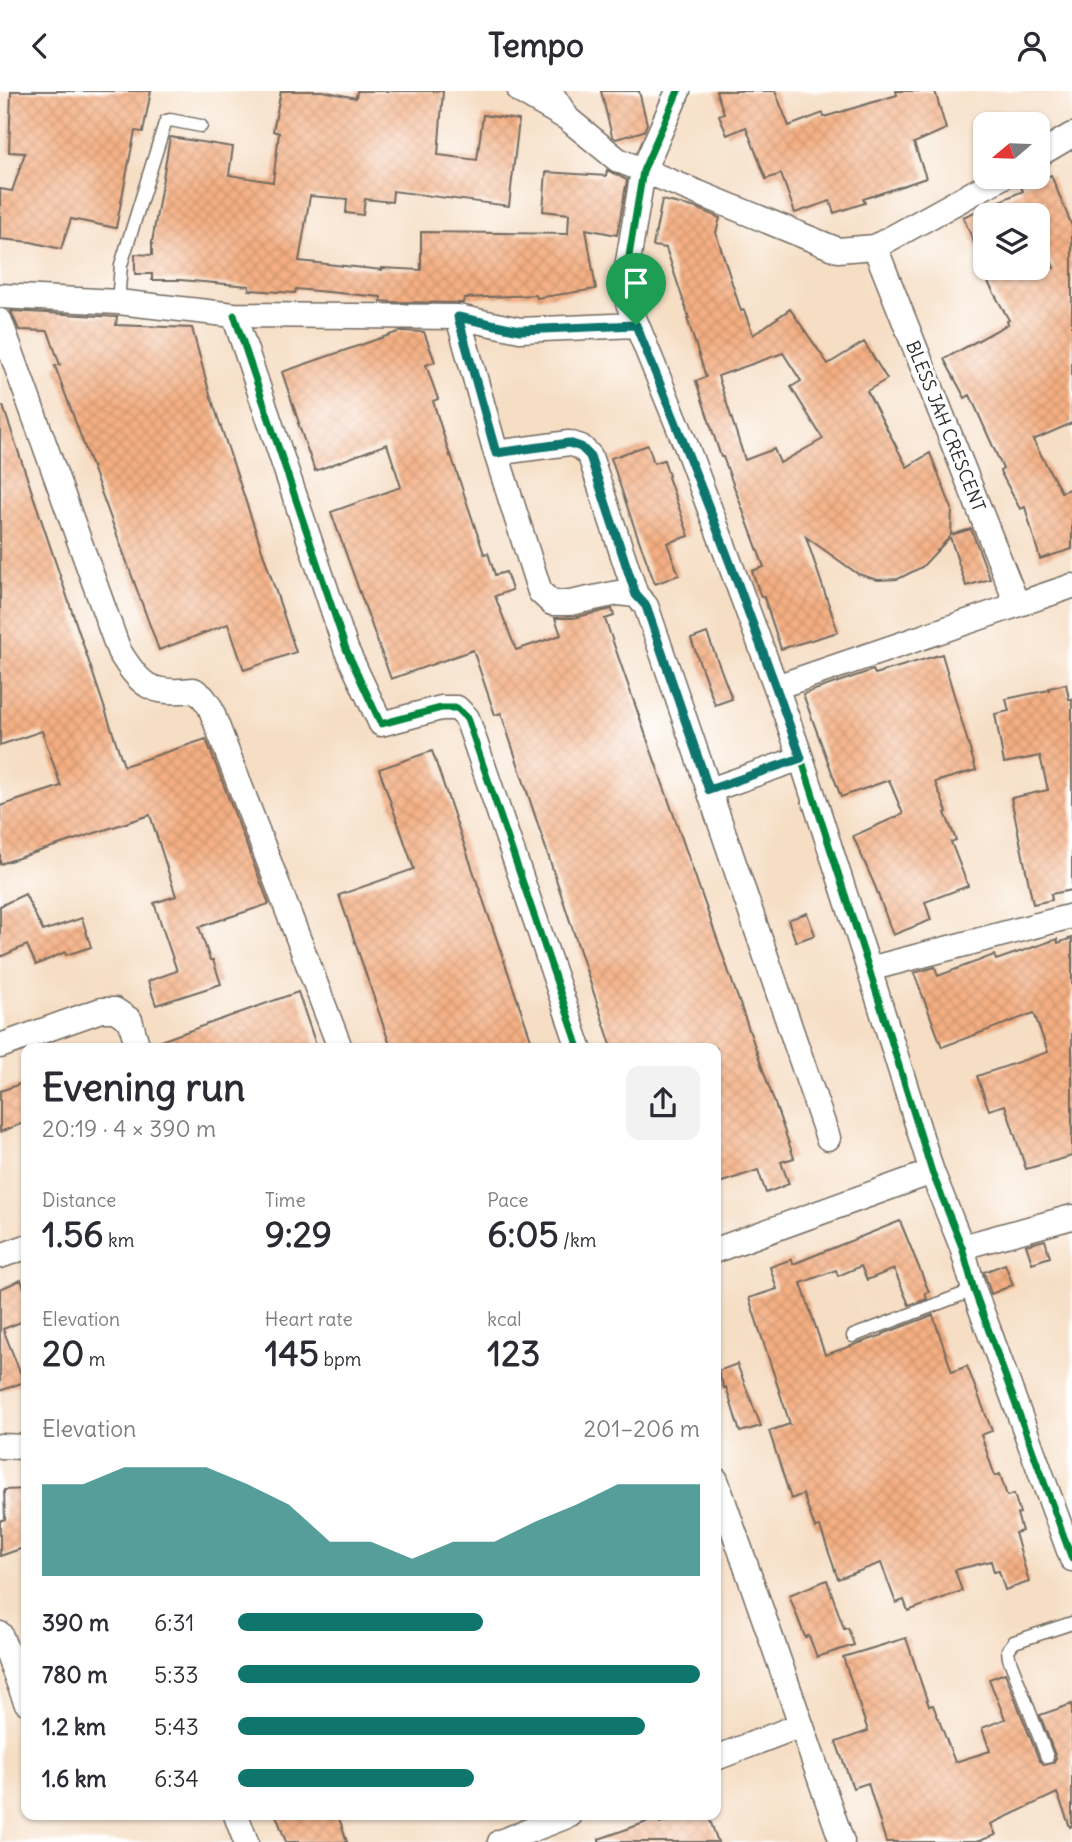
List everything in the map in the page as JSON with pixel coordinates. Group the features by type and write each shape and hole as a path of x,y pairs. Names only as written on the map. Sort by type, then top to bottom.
{"street":[{"path":"520,91 568,119 618,160 838,250 874,247 980,189"},
{"path":"550,91 568,119"},
{"path":"678,91 643,171 626,279 628,303 687,448 776,687 869,968 932,1172 962,1247 974,1290 1072,1559"},
{"path":"1050,148 1072,135"},
{"name":"BLESS JAH CRESCENT","path":"874,247 1017,604"},
{"path":"0,296 118,302 234,315 458,317 520,330 636,325"},
{"path":"234,315 346,649 382,724 441,708 457,708 467,718 577,1043"},
{"path":"458,317 496,453 540,592 552,603 570,603 618,593 636,595"},
{"path":"0,321 120,651 133,673 153,689 179,692 194,690 211,707 338,1043"},
{"path":"496,453 569,443 581,447 590,456 636,595 646,606 828,1138"},
{"path":"776,687 1072,586"},
{"path":"709,790 801,758"},
{"path":"869,968 1072,916"},
{"path":"0,1046 100,1010 115,1010 130,1020 137,1043"},
{"path":"721,1248 932,1172"},
{"path":"962,1247 1072,1217"},
{"path":"0,1256 21,1249"},
{"path":"0,1446 21,1447"},
{"path":"721,1499 842,1842"},
{"path":"0,1634 21,1689"},
{"path":"721,1756 801,1725"},
{"path":"238,1820 246,1842"},
{"path":"500,1842 557,1820"}],"lane":[{"path":"118,302 121,265 166,121 201,126"},
{"path":"853,1336 974,1290"},
{"path":"1047,1757 1008,1650 1014,1642 1072,1623"}],"building":[{"path":"11,91 151,91 143,132 135,131 116,228 71,219 61,249 0,239 0,189 12,191 25,153 9,152"},
{"path":"281,91 323,91 356,98 357,91 443,91 438,155 477,160 483,115 519,120 509,206 393,191 392,202 365,199 363,215 346,213 347,199 310,196 299,261 382,270 421,270 421,232 568,234 569,214 543,211 546,172 606,176 607,170 627,180 617,235 586,229 596,289 537,298 536,295 464,298 463,303 392,302 381,301 381,297 296,289 295,293 249,290 249,286 152,280 152,274 135,274 135,254 152,255 170,137 233,147 229,175 273,182 279,133 273,131"},
{"path":"601,91 639,91 647,124 644,131 616,139 612,136"},
{"path":"716,91 775,91 789,126 823,113 824,117 897,95 896,91 935,91 946,129 914,143 926,178 863,199 865,203 834,213 830,201 795,213 781,174 766,179 746,127 727,135 719,115 724,113"},
{"path":"1051,175 1072,226 1072,423 1033,440 1061,492 1072,488 1072,549 1040,559 1025,507 1020,509 1000,471 1003,469 970,395 965,398 944,359 1008,324 1009,320 987,280 1050,280 1050,268 1054,268 1050,258 1050,203 995,203 1023,191 1022,189 1050,189"},
{"path":"662,200 697,208 720,218 716,233 741,311 744,310 753,335 790,309 828,364 864,342 887,379 867,391 907,467 930,453 952,509 951,535 971,529 990,579 966,586 950,537 922,567 898,579 878,580 858,574 806,537 838,632 781,649 764,597 761,597 752,571 764,567 721,457 696,381 706,377 689,318 666,248 653,246","holes":["783,353 801,381 791,387 823,439 780,463 774,449 745,460 718,376"]},
{"path":"973,213 973,240 963,217"},
{"path":"11,311 117,317 116,325 192,328 209,391 296,652 244,670 228,624 159,650 55,366 60,365 48,331 19,330"},
{"path":"401,331 424,332 435,362 426,365 438,399 433,401 450,456 484,554 488,553 495,575 506,572 512,590 495,596 516,650 561,635 555,618 573,618 612,609 614,616 605,619 794,1158 781,1162 789,1184 766,1193 758,1170 721,1182 721,1043 610,1043 501,713 495,715 473,650 391,679 331,512 401,487 387,444 315,471 282,372"},
{"path":"0,406 3,406 124,766 206,739 269,904 199,927 221,984 156,1005 148,981 177,971 154,903 176,896 150,815 0,864 0,806 61,786 42,731 0,745"},
{"path":"648,445 654,463 664,460 689,536 667,543 679,575 655,584 611,458"},
{"path":"707,633 732,699 715,705 691,639"},
{"path":"942,654 976,770 935,782 956,840 951,842 968,886 925,902 931,920 893,935 853,836 903,814 889,780 841,797 803,694 873,670 875,674"},
{"path":"1066,684 1069,699 1072,699 1072,890 1051,894 1052,900 1033,904 1011,798 1048,790 1040,756 1004,763 995,714 1009,711 1006,699"},
{"path":"432,751 532,1043 389,1043 339,895 414,869 379,769"},
{"path":"25,894 43,931 82,918 91,947 66,955 65,952 36,965 27,945 0,957 0,906"},
{"path":"807,913 815,935 796,942 788,920"},
{"path":"1072,938 1072,1156 1026,1169 1005,1105 989,1110 977,1076 1048,1052 1034,1013 942,1047 914,973 935,967 938,976 994,955 996,960 1057,939 1058,943"},
{"path":"298,992 315,1043 155,1043"},
{"path":"21,1084 21,1124 0,1132 0,1091"},
{"path":"900,1221 929,1292 925,1293 927,1299 909,1305 894,1269 867,1280 861,1266 838,1276 836,1270 801,1283 825,1355 933,1315 952,1372 967,1366 992,1431 981,1435 995,1476 1000,1474 1007,1496 1014,1494 1022,1531 1015,1533 1029,1582 1005,1590 999,1571 994,1572 991,1561 955,1570 962,1591 908,1611 904,1600 896,1603 881,1563 838,1579 820,1527 815,1528 803,1494 791,1499 769,1431 790,1424 749,1298 777,1289 770,1267 792,1259 793,1264"},
{"path":"1045,1240 1050,1257 1032,1263 1026,1245"},
{"path":"1005,1264 1013,1285 991,1294 984,1272"},
{"path":"21,1280 21,1322 3,1329 21,1374 21,1383 0,1391 0,1289"},
{"path":"737,1364 761,1426 740,1432 726,1387 724,1388 721,1380 721,1370"},
{"path":"21,1489 21,1549 0,1556 0,1521 5,1519 4,1490"},
{"path":"827,1580 844,1629 848,1628 854,1645 817,1657 809,1636 805,1637 789,1595"},
{"path":"906,1638 929,1706 933,1705 955,1762 990,1751 982,1728 1005,1719 989,1679 1005,1673 1039,1760 1045,1765 1053,1763 1056,1758 1040,1715 1072,1704 1072,1826 1070,1827 1057,1793 991,1824 996,1835 976,1842 886,1842 868,1783 853,1788 836,1742 868,1731 843,1657"},
{"path":"278,1820 340,1820 347,1842 286,1842"},
{"path":"652,1820 659,1820 660,1824 671,1820 710,1820 718,1842 599,1842 599,1839"}],"cycle path":[{"path":"678,91 643,171 626,279 628,303 687,448 776,687 869,969 932,1172 962,1247 974,1290 1072,1559"},
{"path":"234,315 346,649 381,724 441,708 457,708 467,718 577,1043"}],"route":[{"path":"458,317 520,330 636,325 687,448 801,758 709,790 646,606 636,595 590,456 581,447 569,443 496,453 458,317"}]}
